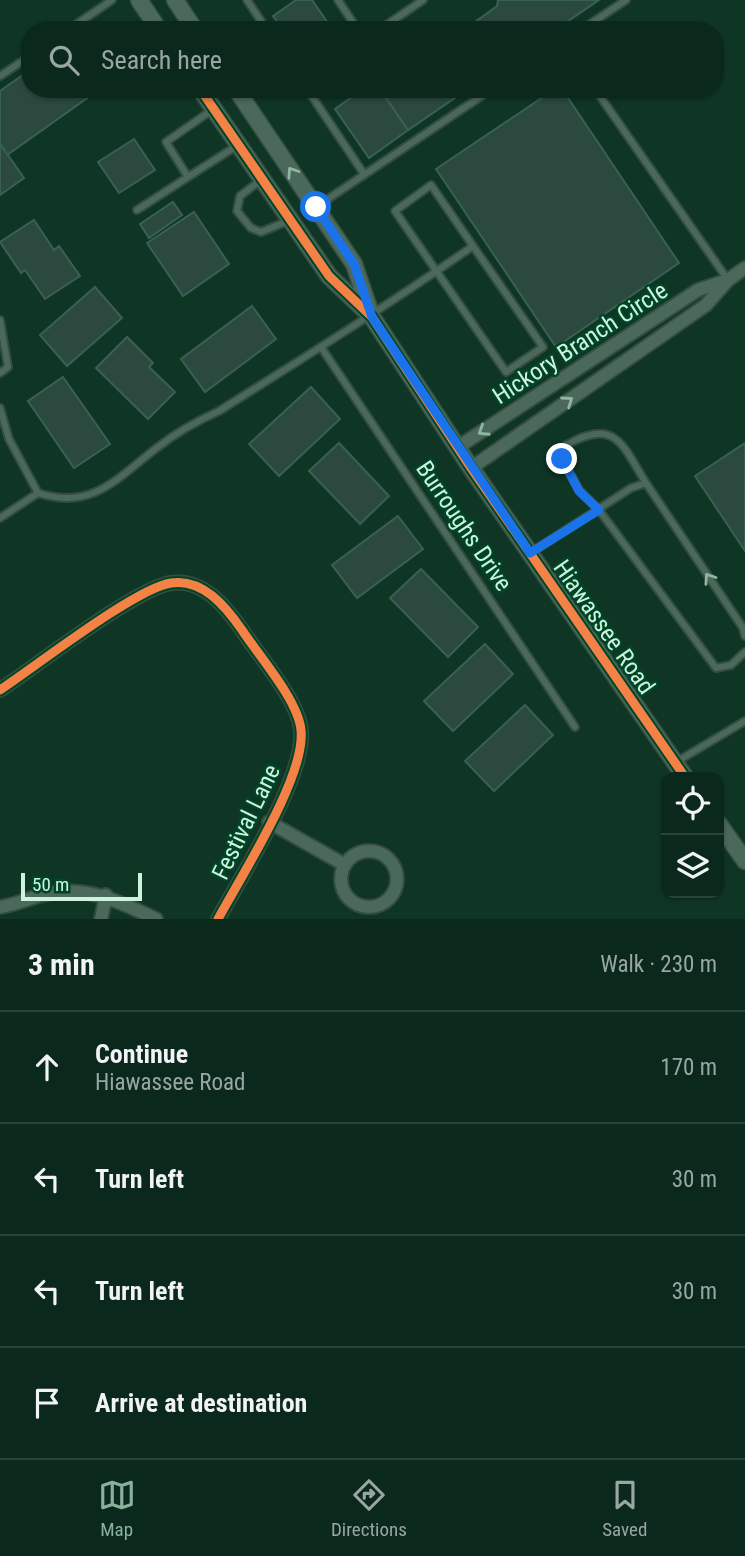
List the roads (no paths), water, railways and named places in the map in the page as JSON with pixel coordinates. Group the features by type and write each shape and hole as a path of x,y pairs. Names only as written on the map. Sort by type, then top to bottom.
{"street":[{"path":"139,0 153,21"},
{"path":"174,0 189,21"},
{"name":"Hiawassee Road","path":"206,98 329,276 372,317 471,468 681,772"},
{"name":"Hiawassee Road","path":"242,98 354,264 372,317"},
{"name":"Hickory Branch Circle","path":"471,468 706,304 728,280 745,268"},
{"name":"Hickory Branch Circle","path":"458,447 698,290 728,280"},
{"name":"Festival Lane","path":"0,690 143,593 170,583 188,583 209,593 226,607 294,707 301,729 300,750 291,780 218,919"},
{"path":"269,822 345,865"},
{"path":"724,831 745,861"},
{"path":"363,852 384,856 397,873 393,894 375,906 354,903 342,886 345,865 363,852"},
{"path":"0,907 14,906 41,895 73,890 106,895 156,919"},
{"path":"102,919 106,895"}],"lane":[{"path":"81,21 112,0"},
{"path":"247,0 261,21"},
{"path":"338,0 353,21"},
{"path":"392,21 423,0"},
{"path":"594,21 626,0"},
{"path":"0,76 21,62"},
{"path":"313,98 364,174"},
{"path":"316,207 478,98"},
{"path":"601,98 728,280"},
{"path":"188,177 166,142 214,109"},
{"path":"137,210 238,145"},
{"path":"262,180 240,195 237,211 251,228 261,232 290,220"},
{"path":"430,185 473,246 543,347 506,372 394,211 430,185"},
{"path":"0,408 9,439 38,493 60,500 89,495 114,481 193,423 219,411 372,317 473,246"},
{"path":"0,320 8,367 0,373"},
{"name":"Burroughs Drive","path":"321,346 575,727"},
{"path":"745,636 743,628 622,443 609,433 596,432 566,445 562,459 579,491 599,510 716,668 731,665 745,652"},
{"path":"530,553 631,488 646,483"},
{"path":"0,518 38,493"},
{"path":"675,763 745,721"}]}
